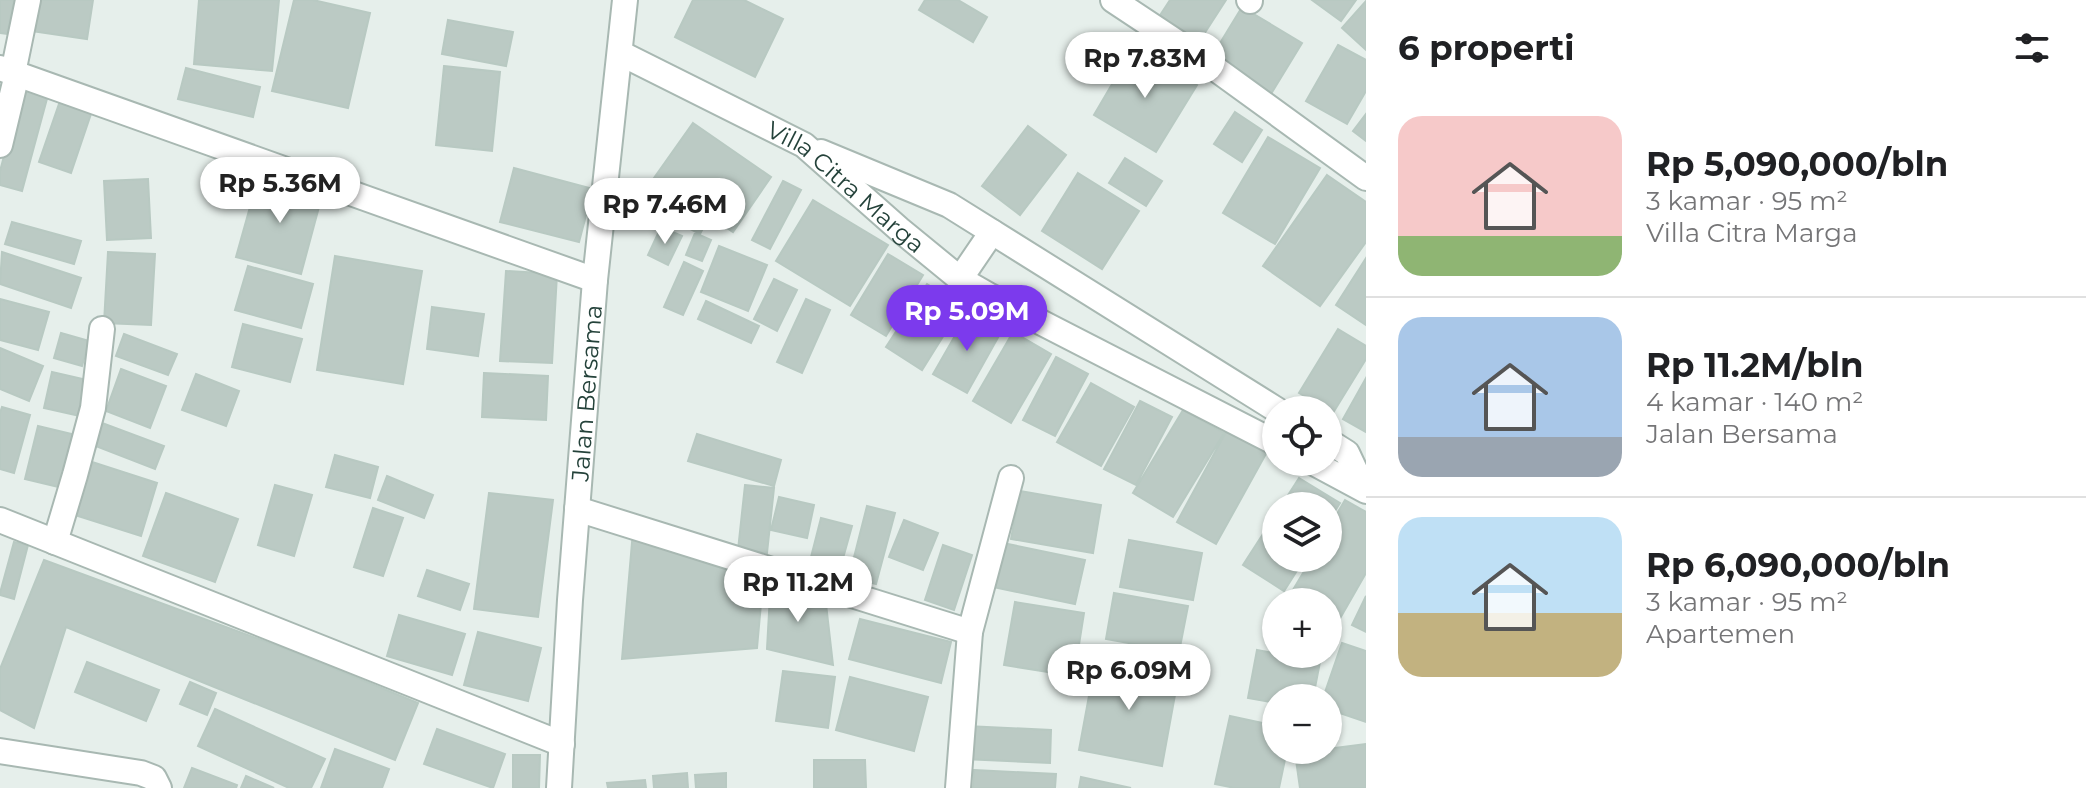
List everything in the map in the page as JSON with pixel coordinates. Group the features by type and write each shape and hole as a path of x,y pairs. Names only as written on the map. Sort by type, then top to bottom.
{"street":[{"path":"0,145 10,72 28,0"},
{"name":"Jalan Bersama","path":"559,788 595,280 625,0"},
{"path":"1113,0 1202,59 1366,178"},
{"name":"Villa Citra Marga","path":"620,53 804,145 960,279 1262,436"},
{"path":"10,72 595,280"},
{"path":"804,145 949,205 1262,401"},
{"path":"960,279 992,232"},
{"path":"55,542 93,408 102,329"},
{"path":"1342,450 1347,453 1365,490"},
{"path":"1338,476 1365,490"},
{"path":"958,788 970,632 1011,478"},
{"path":"577,509 970,632"},
{"path":"0,520 562,744"},
{"path":"0,751 141,773 154,778 159,788"}],"building":[{"path":"0,0 14,0 7,34 0,33"},
{"path":"36,0 93,0 87,39 31,31"},
{"path":"199,0 279,0 272,71 194,64"},
{"path":"294,0 313,0 370,13 348,108 272,91"},
{"path":"693,0 744,0 783,19 755,77 675,37"},
{"path":"925,0 958,0 987,17 973,42 919,10"},
{"path":"1170,0 1226,0 1197,45 1157,20"},
{"path":"1312,0 1356,0 1341,21"},
{"path":"1366,1 1366,50 1342,28"},
{"path":"1242,7 1302,43 1271,94 1211,58"},
{"path":"448,20 513,32 506,66 442,54"},
{"path":"1338,45 1366,60 1366,91 1347,124 1306,101"},
{"path":"1134,47 1197,85 1156,152 1094,115"},
{"path":"444,66 500,72 492,151 436,145"},
{"path":"186,68 260,87 253,117 178,99"},
{"path":"22,89 48,95 22,191 0,185 0,171"},
{"path":"60,101 92,111 71,173 39,162"},
{"path":"1235,112 1262,130 1242,162 1214,144"},
{"path":"1366,114 1366,141 1353,131"},
{"path":"693,123 771,177 733,232 654,178"},
{"path":"1028,126 1066,155 1020,215 982,186"},
{"path":"1268,137 1320,168 1275,244 1223,213"},
{"path":"1125,158 1162,181 1146,206 1109,183"},
{"path":"514,168 593,189 579,242 500,222"},
{"path":"1078,173 1139,211 1102,269 1042,231"},
{"path":"259,175 323,192 301,274 236,257"},
{"path":"1327,175 1366,202 1366,242 1320,306 1263,266"},
{"path":"148,179 151,238 107,240 104,181"},
{"path":"783,181 801,190 770,249 752,240"},
{"path":"664,196 709,217 700,234 656,212"},
{"path":"813,200 888,245 850,306 776,261"},
{"path":"12,222 81,241 74,264 5,244"},
{"path":"661,227 682,236 668,265 648,255"},
{"path":"695,233 711,240 702,261 686,255"},
{"path":"719,246 767,265 748,311 701,292"},
{"path":"2,252 81,278 71,308 0,284"},
{"path":"108,252 155,254 151,325 104,323"},
{"path":"888,254 923,275 886,336 851,315"},
{"path":"335,256 422,271 403,384 317,370"},
{"path":"1366,258 1366,325 1336,305"},
{"path":"684,262 703,271 683,315 664,307"},
{"path":"248,266 313,284 301,328 235,310"},
{"path":"506,271 557,274 552,363 500,361"},
{"path":"774,279 797,290 777,331 754,319"},
{"path":"927,284 962,306 922,370 886,347"},
{"path":"0,299 49,312 38,350 0,340"},
{"path":"806,299 830,310 802,373 777,362"},
{"path":"706,301 759,326 751,343 698,319"},
{"path":"432,307 484,314 478,356 427,349"},
{"path":"968,313 1001,332 967,393 933,374"},
{"path":"243,324 302,339 290,382 232,367"},
{"path":"1338,329 1366,346 1366,359 1342,398 1299,393"},
{"path":"1013,332 1051,354 1011,423 973,401"},
{"path":"61,333 89,341 82,366 54,358"},
{"path":"124,334 177,354 168,375 116,356"},
{"path":"0,348 43,366 29,401 0,389"},
{"path":"1056,357 1088,374 1055,436 1023,420"},
{"path":"121,369 166,386 150,428 106,411"},
{"path":"52,372 87,380 80,416 44,408"},
{"path":"484,373 548,376 546,420 482,417"},
{"path":"196,374 239,391 226,426 182,410"},
{"path":"1366,378 1366,432 1343,419"},
{"path":"1091,383 1134,407 1101,466 1057,442"},
{"path":"1140,401 1172,417 1136,485 1104,469"},
{"path":"2,407 30,415 14,473 0,469"},
{"path":"1183,410 1224,433 1173,517 1133,493"},
{"path":"102,423 164,446 155,469 93,445"},
{"path":"38,426 80,436 67,489 25,479"},
{"path":"1227,430 1262,449 1262,461 1216,544 1177,522"},
{"path":"697,434 781,460 774,486 688,461"},
{"path":"335,455 378,467 370,498 326,487"},
{"path":"89,461 157,483 141,536 72,514"},
{"path":"387,476 433,495 424,518 378,500"},
{"path":"1299,478 1322,492 1290,492"},
{"path":"275,485 312,495 294,556 258,545"},
{"path":"745,485 774,488 767,553 738,550"},
{"path":"1020,491 1101,505 1093,553 1011,539"},
{"path":"166,493 238,519 215,582 143,556"},
{"path":"489,493 553,500 538,617 474,609"},
{"path":"779,497 814,505 807,538 771,530"},
{"path":"1345,500 1366,512 1366,573 1342,615 1342,588 1294,588 1304,572 1342,572 1342,505"},
{"path":"867,506 895,513 876,584 849,577"},
{"path":"373,508 403,518 383,576 354,567"},
{"path":"821,518 852,526 840,569 810,561"},
{"path":"904,520 938,533 923,570 889,557"},
{"path":"633,531 764,570 757,648 622,659"},
{"path":"1262,536 1262,572 1296,572 1286,588 1279,588 1243,565"},
{"path":"1129,540 1202,553 1193,600 1120,587"},
{"path":"14,542 28,545 14,599 0,593"},
{"path":"1003,543 1085,560 1075,604 993,587"},
{"path":"943,545 972,555 954,610 925,600"},
{"path":"44,560 294,652 418,703 395,760 66,627 34,728 0,710 0,669"},
{"path":"427,570 469,584 460,610 418,596"},
{"path":"771,577 826,604 833,665 767,649"},
{"path":"1114,593 1188,606 1179,652 1106,639"},
{"path":"1366,596 1366,632 1352,625"},
{"path":"1015,602 1084,613 1074,676 1004,665"},
{"path":"399,615 465,634 452,675 387,656"},
{"path":"860,619 951,642 941,683 849,659"},
{"path":"478,632 541,648 528,701 464,685"},
{"path":"1342,643 1366,651 1366,722 1342,714 1342,684 1328,684 1333,668 1342,668"},
{"path":"1257,650 1262,651 1262,668 1319,668 1316,684 1262,684 1262,700 1248,698"},
{"path":"1096,658 1179,673 1162,766 1079,750"},
{"path":"87,662 159,690 146,721 75,692"},
{"path":"783,671 835,677 828,728 776,721"},
{"path":"850,677 928,697 914,751 836,730"},
{"path":"190,682 216,693 207,715 180,704"},
{"path":"215,709 325,759 311,788 289,788 198,746"},
{"path":"1230,716 1262,723 1262,764 1284,764 1279,788 1235,788 1215,784"},
{"path":"966,726 1051,730 1050,763 964,759"},
{"path":"437,729 505,754 493,788 424,764"},
{"path":"1366,744 1366,788 1300,788 1297,764 1342,764 1342,747"},
{"path":"335,749 389,769 382,788 321,788"},
{"path":"513,755 540,755 539,788 513,788"},
{"path":"814,760 865,760 866,788 814,788"},
{"path":"192,768 237,785 236,788 184,788"},
{"path":"974,770 1056,774 1055,788 973,788"},
{"path":"687,773 688,788 654,788 653,776"},
{"path":"726,773 726,788 696,788 695,775"},
{"path":"246,776 274,788 241,788"},
{"path":"1081,777 1131,788 1079,788"},
{"path":"645,780 646,788 608,788 607,783"}]}
